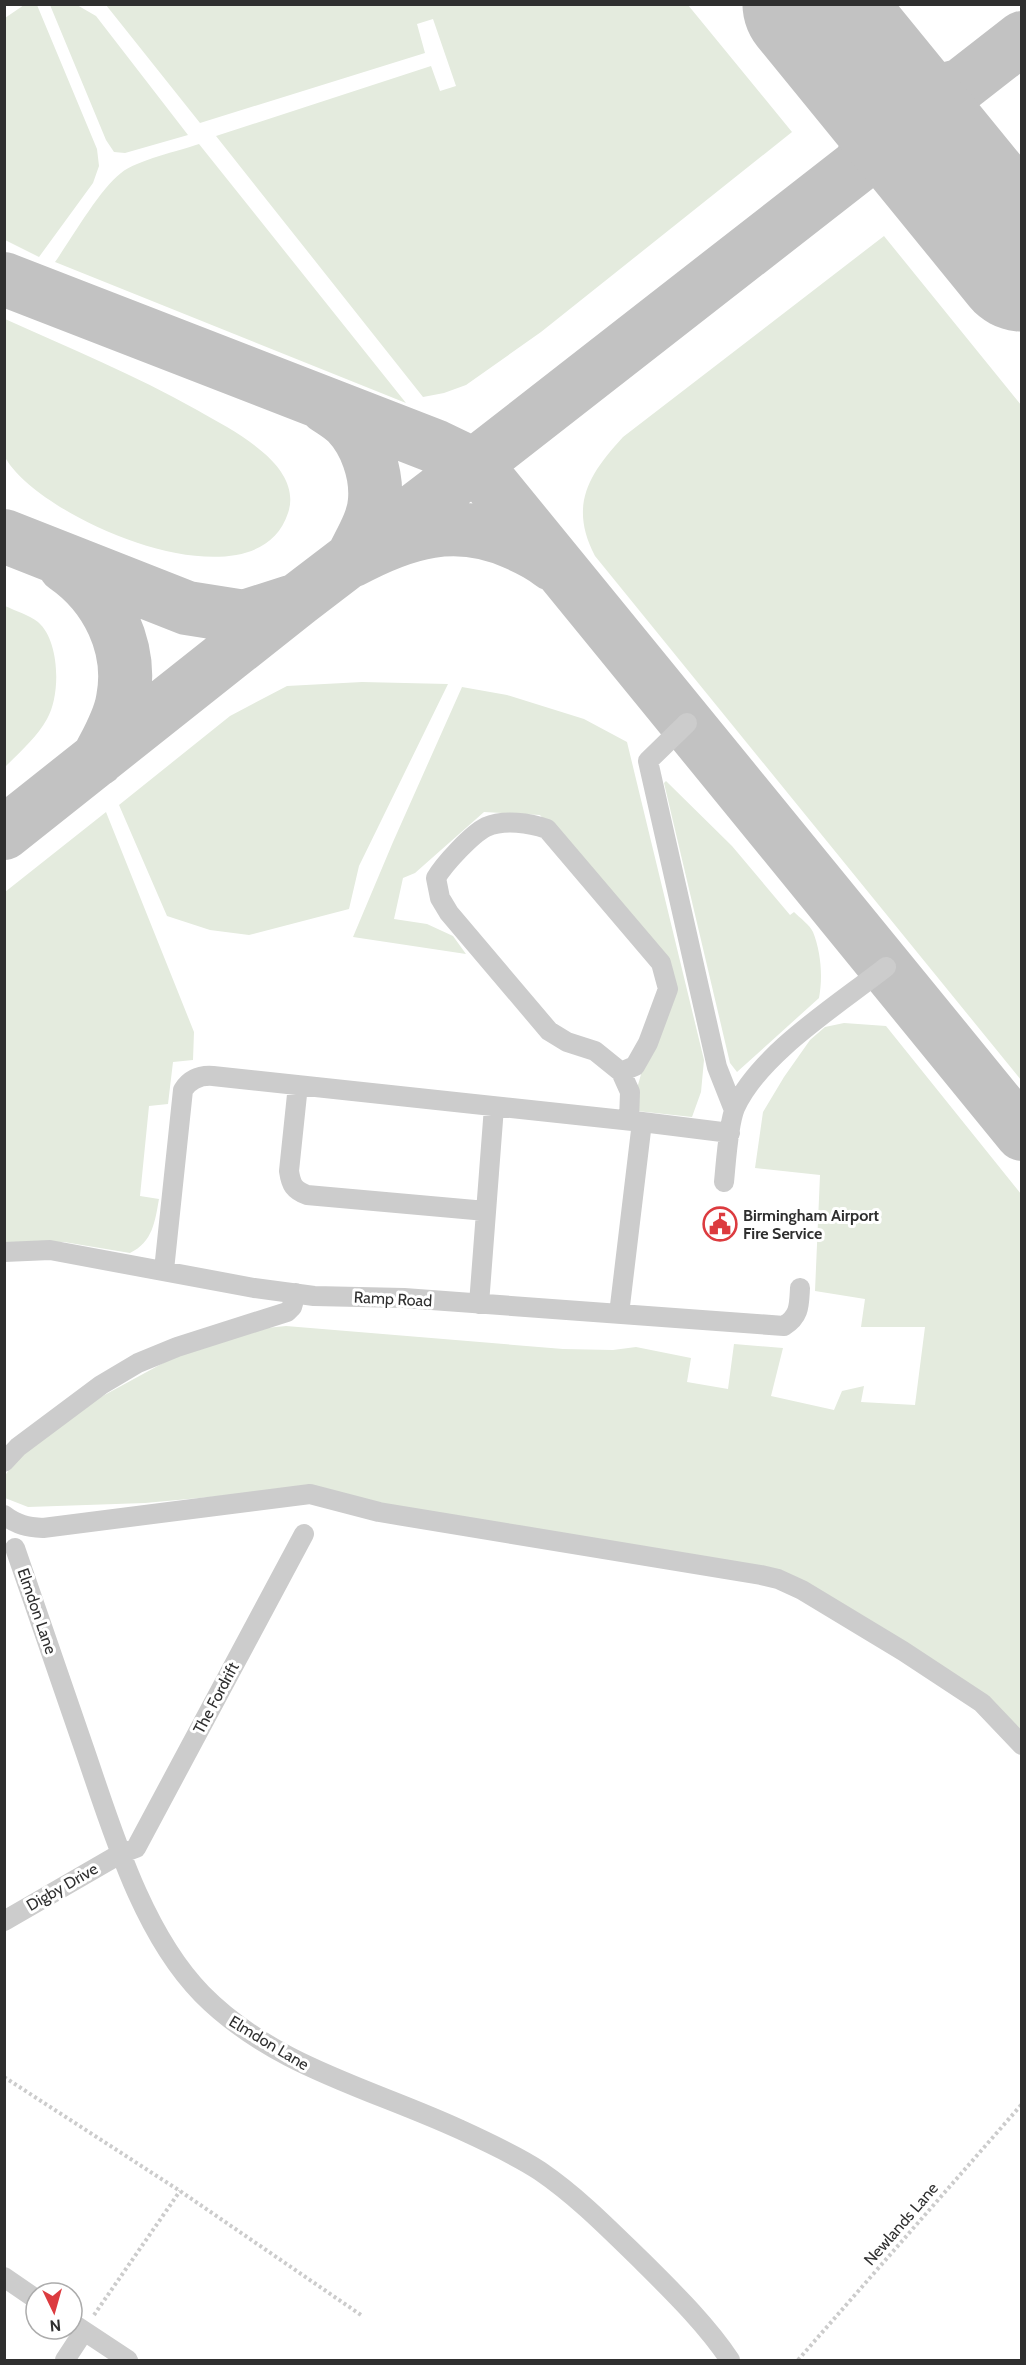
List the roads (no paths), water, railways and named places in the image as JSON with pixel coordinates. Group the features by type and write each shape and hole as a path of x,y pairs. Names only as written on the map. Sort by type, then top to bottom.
{"street":[{"path":"687,723 648,761 717,1067 734,1110"},
{"path":"619,1314 635,1122 630,1092 621,1072 595,1051 567,1042 549,1031 449,913 440,898 436,878 444,864 484,828 499,824 534,824 547,829 661,963 668,989 663,1005 635,1066 621,1072"},
{"path":"724,1182 734,1110 749,1083 775,1054 886,967"},
{"path":"164,1270 183,1090 188,1082 204,1076 730,1133"},
{"path":"298,1085 290,1171 290,1182 296,1191 307,1195 486,1211"},
{"path":"479,1304 494,1107"},
{"name":"Ramp Road","path":"4,1252 50,1250 254,1288 296,1293 784,1326 793,1320 799,1311 800,1288"},
{"path":"4,1462 18,1447 91,1392 138,1363 187,1343 287,1312 292,1307 296,1293"},
{"path":"4,1515 13,1522 27,1527 43,1528 310,1494 322,1495 379,1512 701,1564 778,1579 802,1590 962,1688 995,1714 1022,1745"},
{"name":"The Fordrift","path":"120,1854 136,1848 304,1534"},
{"name":"Elmdon Lane","path":"15,1548 120,1854 161,1941 200,1993 223,2014 299,2064 458,2129 539,2170 599,2218 668,2287 721,2346 730,2361"},
{"name":"Digby Drive","path":"4,1921 120,1854"},
{"path":"4,2277 24,2291"},
{"path":"84,2331 128,2361"},
{"path":"65,2361 73,2341"}],"place":[{"name":"Birmingham Airport Fire Service","path":"720,1224"}]}
